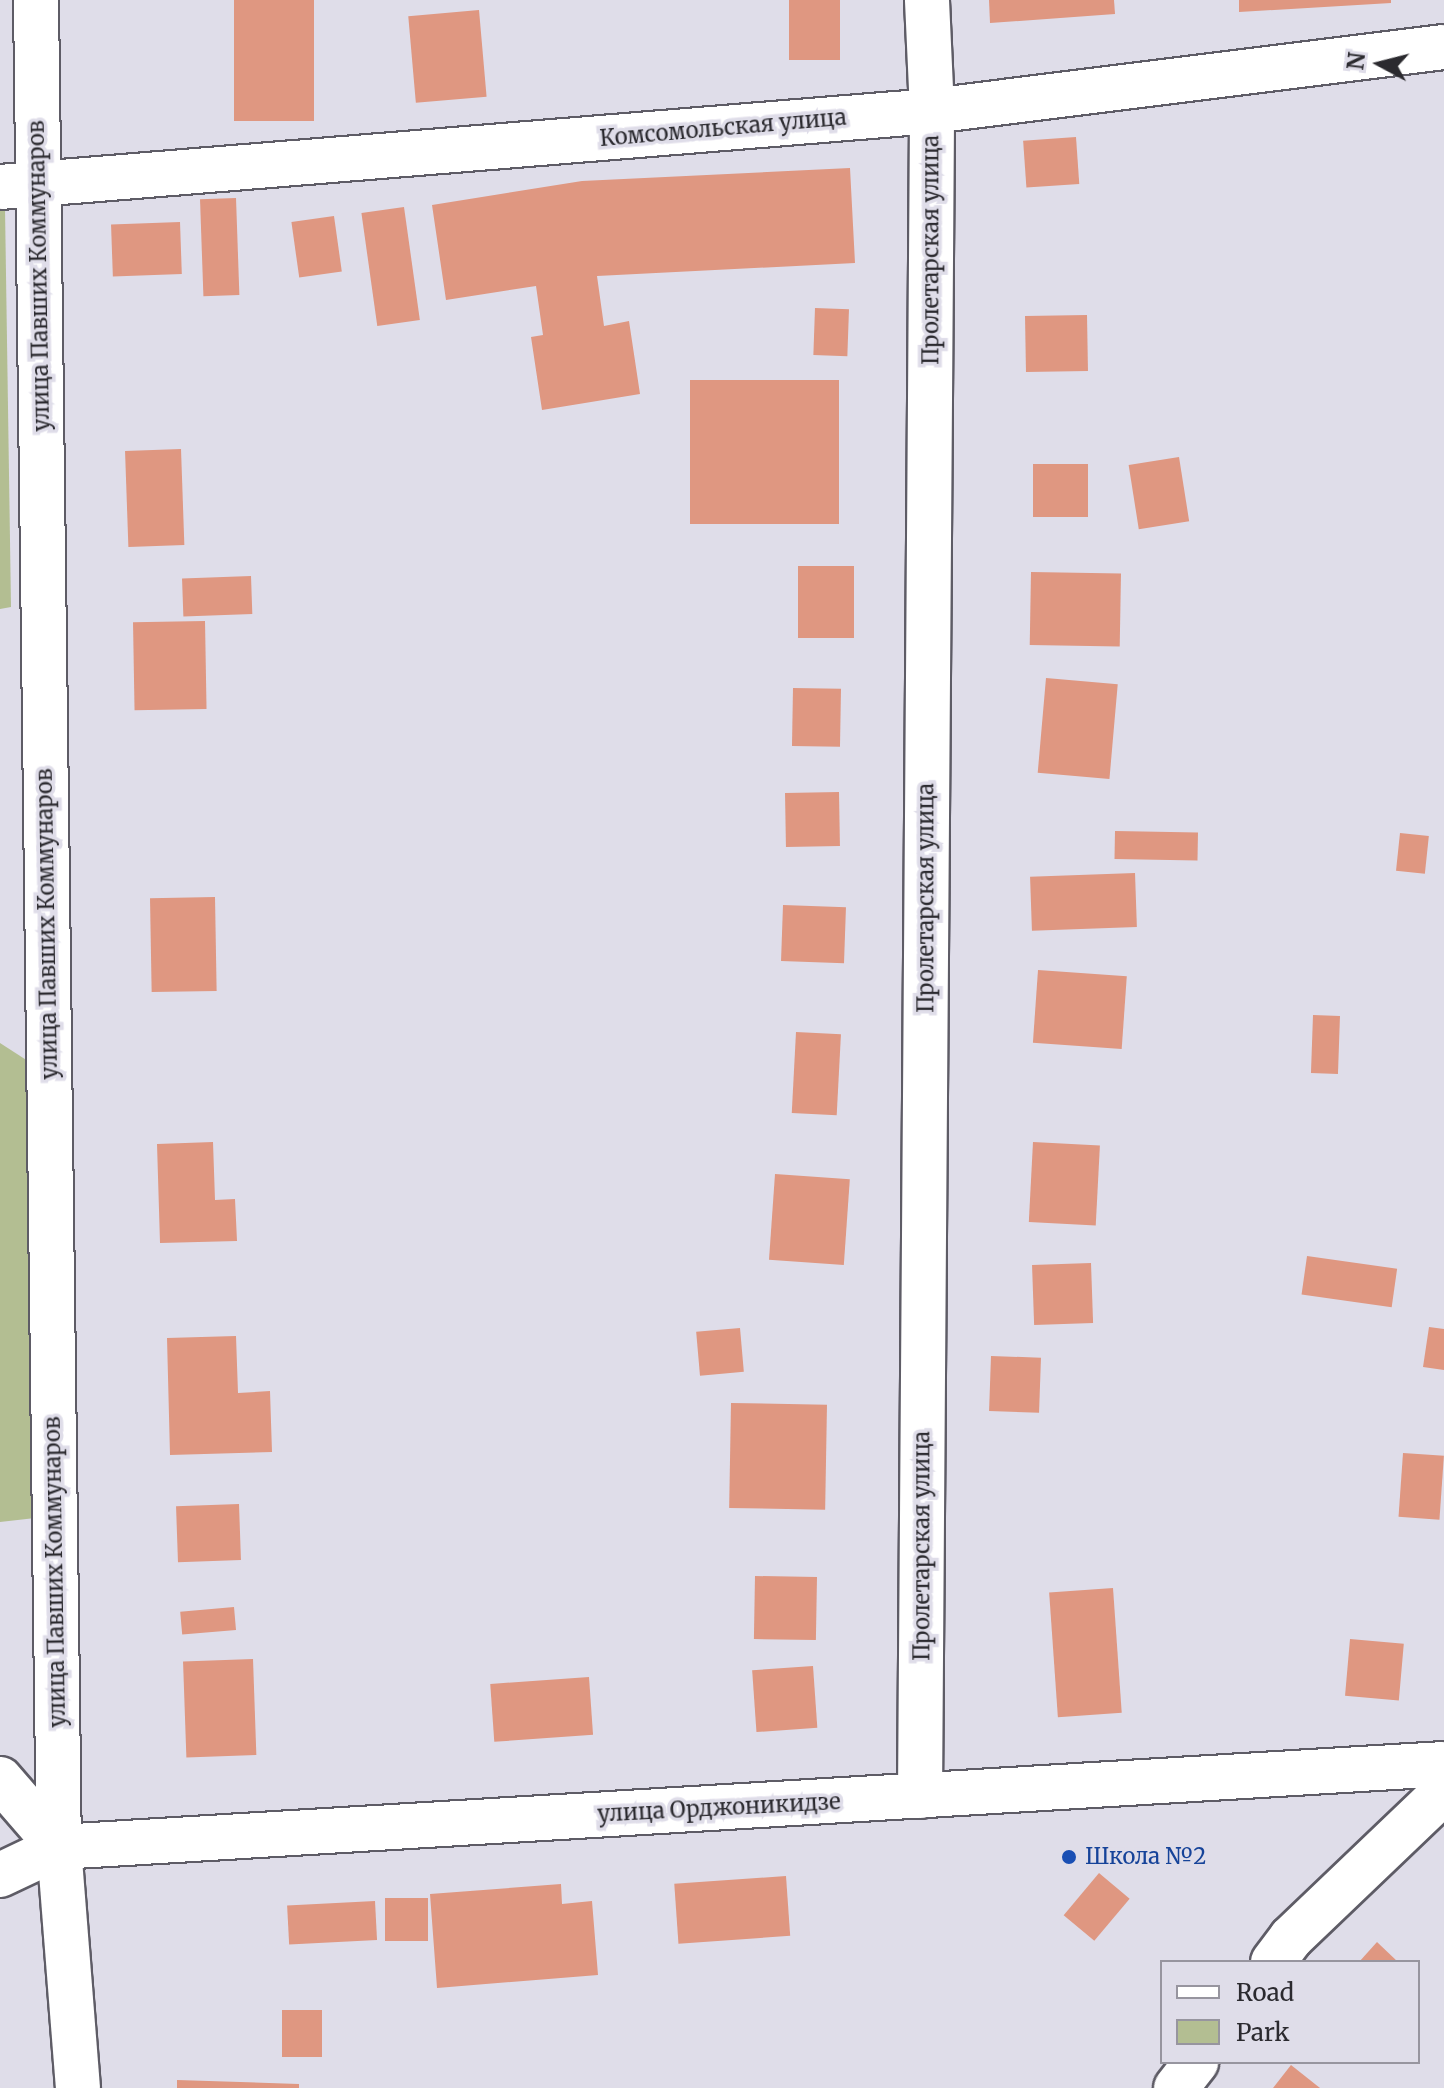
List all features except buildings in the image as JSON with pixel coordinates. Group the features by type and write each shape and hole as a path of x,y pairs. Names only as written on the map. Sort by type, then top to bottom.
{"street":[{"name":"улица Павших Коммунаров","path":"36,0 19,186 59,1847 78,2088"},
{"name":"Пролетарская улица","path":"920,1796 932,111 927,0"},
{"name":"Комсомольская улица","path":"19,186 932,111 1444,47"},
{"name":"улица Орджоникидзе","path":"0,1875 59,1847 1444,1764"},
{"path":"0,1779 59,1847"},
{"path":"1274,1960 1291,1938 1444,1792"},
{"path":"1176,2088 1194,2064"}],"green space":[{"path":"5,208 11,607 0,609 0,209"},
{"path":"0,1043 31,1063 44,1517 0,1522"}],"place":[{"name":"Школа №2","path":"1069,1857"}]}
